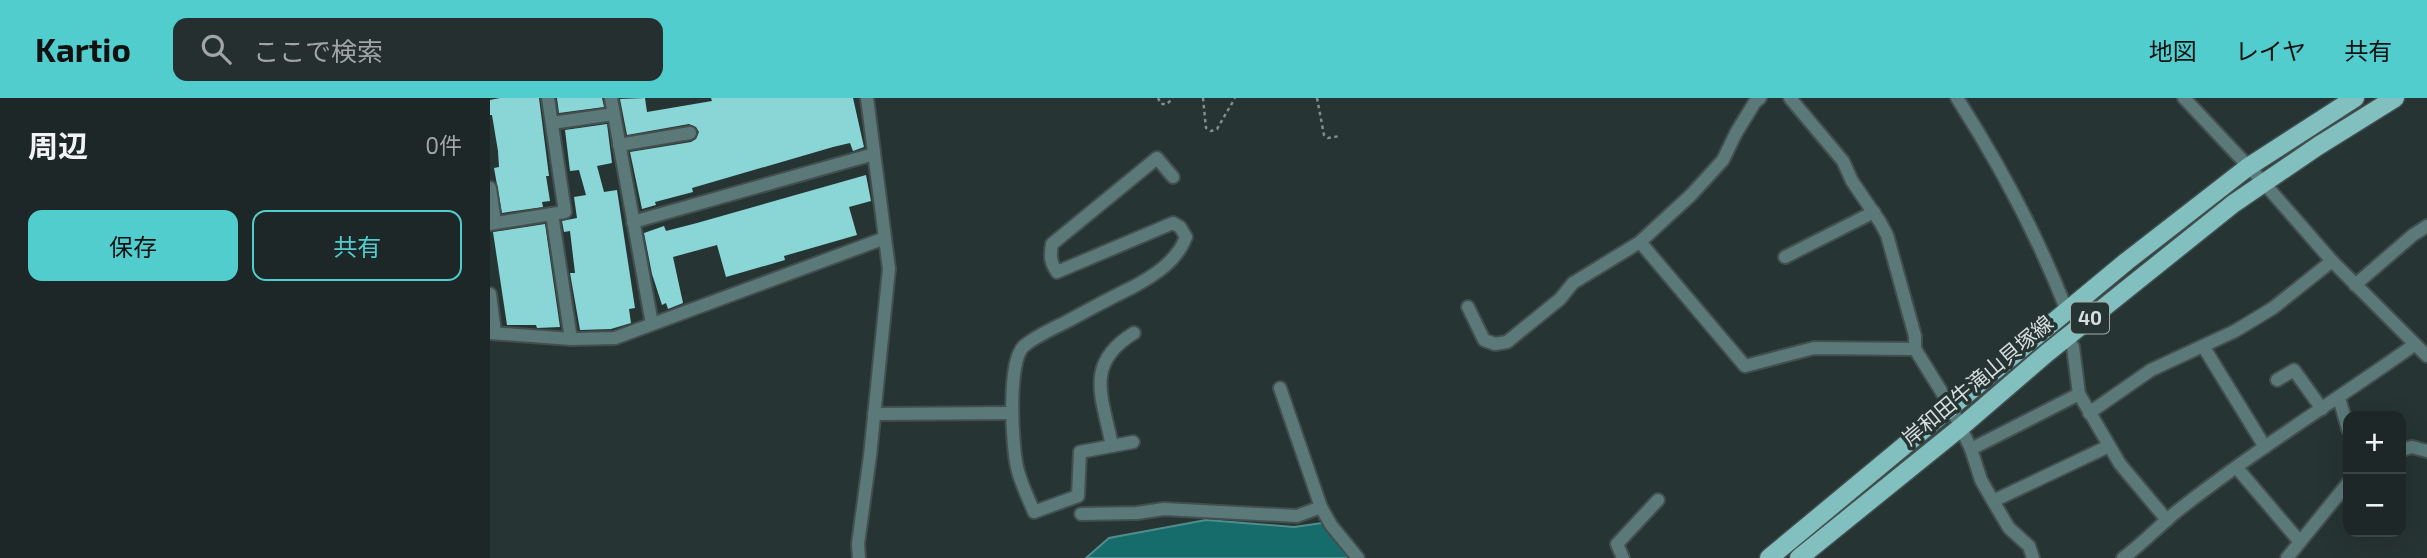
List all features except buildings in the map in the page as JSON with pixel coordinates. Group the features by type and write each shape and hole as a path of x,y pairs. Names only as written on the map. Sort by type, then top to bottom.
{"main road":[{"name":"岸和田牛滝山貝塚線","path":"1769,558 2127,261 2248,167 2354,98"},
{"name":"岸和田牛滝山貝塚線","path":"1799,558 1961,427 2067,336 2263,182 2395,98"}],"street":[{"path":"490,188 493,223 565,212 548,98"},
{"path":"611,98 652,324"},
{"path":"859,558 858,544 889,269 867,98"},
{"path":"1468,307 1484,341 1495,344 1507,342 1560,299 1573,283 1640,242 1691,195 1723,160 1736,133 1760,98"},
{"path":"1790,98 1843,161 1852,181 1887,235 1915,336 1915,349 1951,407 1971,449 1981,480 2009,528 2029,546 2033,558"},
{"path":"1957,98 1994,160 2043,254 2067,311"},
{"path":"2184,98 2332,261 2427,356"},
{"path":"552,123 614,114"},
{"path":"620,145 690,133"},
{"path":"634,222 874,154"},
{"path":"1133,442 1080,452 1078,496 1034,512 1017,470 1013,448 1012,413 1016,359 1021,348 1039,336 1141,282 1171,262 1186,237 1180,227 1173,223 1057,272 1051,264 1052,244 1157,158 1173,177"},
{"path":"1785,257 1874,212"},
{"path":"552,214 572,339"},
{"path":"2356,285 2427,226"},
{"path":"490,294 493,333 572,339 615,338 885,238"},
{"path":"1640,242 1745,366 1814,348 1915,349"},
{"path":"2090,413 2151,370 2235,331 2273,308 2332,261"},
{"path":"1112,446 1099,378 1110,350 1134,333"},
{"path":"2067,336 2073,346 2079,394 2120,464 2167,520"},
{"path":"2123,558 2167,520 2265,447 2414,345"},
{"path":"2203,346 2265,447"},
{"path":"2277,380 2294,370 2322,409"},
{"path":"1280,388 1321,507 1331,525 1358,558"},
{"path":"1971,449 2079,394"},
{"path":"2339,398 2343,412"},
{"path":"874,414 1012,413"},
{"path":"1993,501 2109,446"},
{"path":"2406,449 2412,447 2427,451"},
{"path":"2237,468 2300,542"},
{"path":"2289,558 2343,489"},
{"path":"1623,558 1617,544 1658,500"},
{"path":"1081,514 1137,513 1164,509 1297,516 1321,507"}],"path":[{"path":"1158,98 1161,104 1167,104 1173,98"},
{"path":"1203,98 1206,128 1211,131 1217,129 1223,121 1235,98"},
{"path":"1317,98 1324,135 1328,138 1340,136"}],"water":[{"path":"1206,520 1294,527 1322,523 1350,558 1086,558 1109,538"}]}
